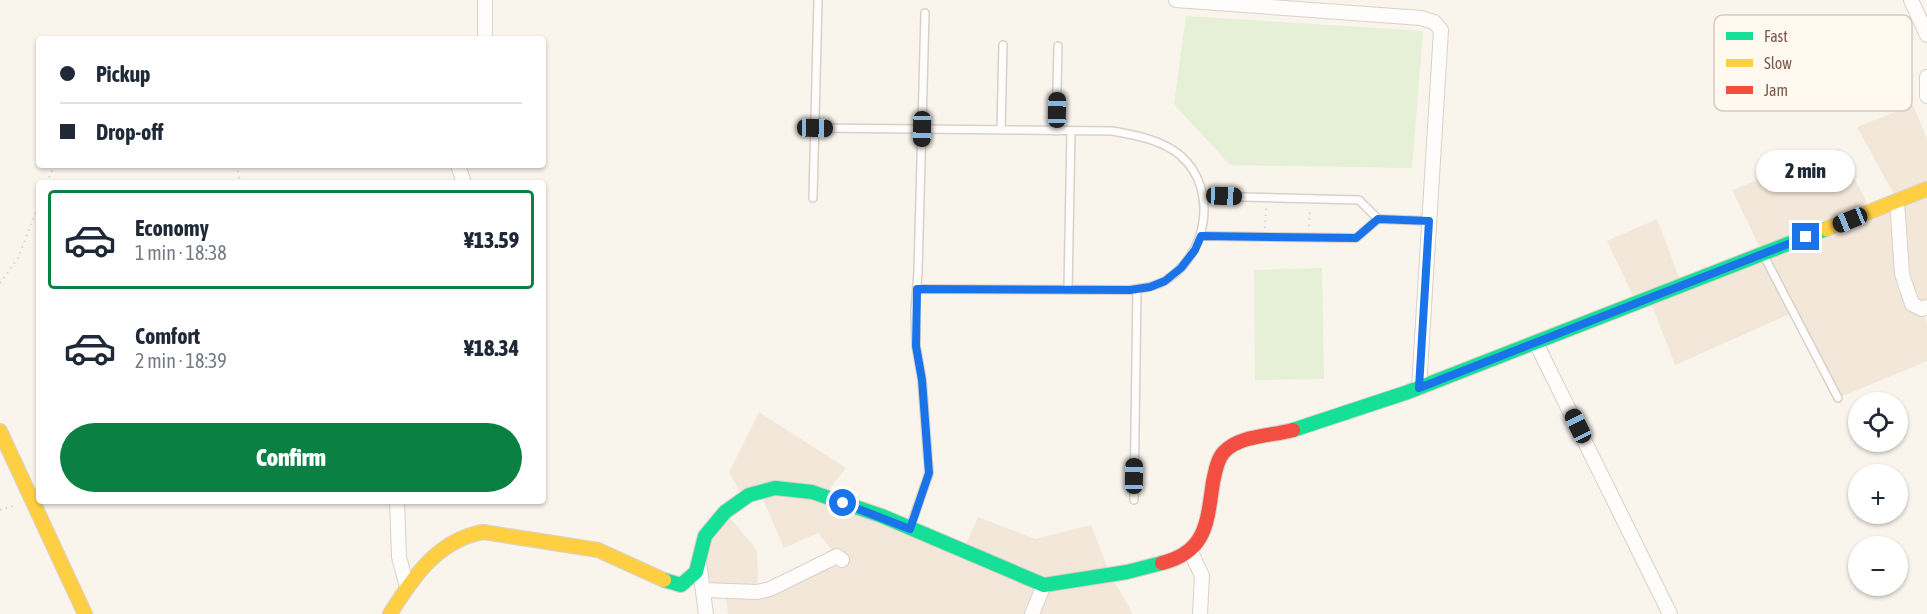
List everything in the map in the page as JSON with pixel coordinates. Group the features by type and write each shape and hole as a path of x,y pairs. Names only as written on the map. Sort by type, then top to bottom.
{"street":[{"path":"485,0 485,36"},
{"path":"1184,0 1421,18 1434,21 1441,30 1419,388"},
{"path":"1911,0 1927,35"},
{"path":"1927,77 1927,96"},
{"path":"390,614 407,587 433,558 458,539 483,532 605,551 642,567 665,582 681,585 696,572 705,536 724,512 749,495 775,488 812,492 910,529 1044,585 1127,572 1179,559 1191,552 1208,518 1215,470 1224,452 1244,441 1289,431 1419,388 1927,189"},
{"path":"1897,201 1902,274 1912,304 1922,309 1927,307"},
{"path":"1536,343 1670,614"},
{"path":"0,432 85,614"},
{"path":"397,504 399,557 407,587"},
{"path":"1191,552 1202,576 1200,614"},
{"path":"705,590 757,592 770,589 837,555 842,560"},
{"path":"699,560 705,590 706,614"},
{"path":"1032,614 1044,585"}],"lane":[{"path":"813,198 818,0"},
{"path":"910,529 929,473 922,380 916,346 925,13"},
{"path":"1001,130 1003,45"},
{"path":"1056,131 1058,46"},
{"path":"815,128 1112,131 1158,142 1181,156 1196,175 1203,196 1201,236 1195,250 1181,268 1165,281 1137,289 917,289"},
{"path":"1068,290 1071,131"},
{"path":"1203,196 1359,200 1378,219 1429,221"},
{"path":"1201,236 1356,238 1378,219"},
{"path":"1764,254 1838,398"},
{"path":"1134,500 1137,289"}],"path":[{"path":"1265,237 1266,198"},
{"path":"1309,237 1310,199"},
{"path":"0,283 18,258 36,212"}],"shaded area":[{"path":"1913,105 1927,139 1927,307 1922,309 1927,324 1927,361 1838,398 1794,312 1675,365 1650,300 1637,304 1607,241 1657,219 1682,286 1763,254 1732,190 1839,148 1871,211 1897,200 1857,127 1898,111 1912,111"},
{"path":"759,412 846,468 824,496 963,551 978,517 1035,539 1091,525 1110,574 1133,614 728,614 725,591 705,590 705,536 725,512 757,550 758,592 837,556 818,533 784,548 760,492 744,499 729,472"}],"green space":[{"path":"1186,16 1423,31 1412,168 1230,165 1174,104"},
{"path":"1322,268 1324,379 1255,380 1254,270"}],"traffic: fast":[{"path":"1293,430 1408,392 1826,229"},
{"path":"664,580 681,585 696,572 705,536 725,512 749,495 775,488 812,492 882,516 1044,585 1127,572 1162,563"}],"traffic: slow":[{"path":"1826,229 1927,189"},
{"path":"0,431 85,614"},
{"path":"390,614 428,562 453,543 483,532 598,550 664,580"}],"traffic: jam":[{"path":"1162,563 1188,551 1202,533 1209,510 1217,466 1224,452 1247,439 1293,430"}],"route":[{"path":"843,503 882,516 910,529 923,494 929,473 929,447 923,417 922,380 916,346 917,289 1130,290 1150,287 1165,281 1181,268 1195,250 1201,236 1356,238 1378,219 1429,221 1419,388 1806,237"}]}
